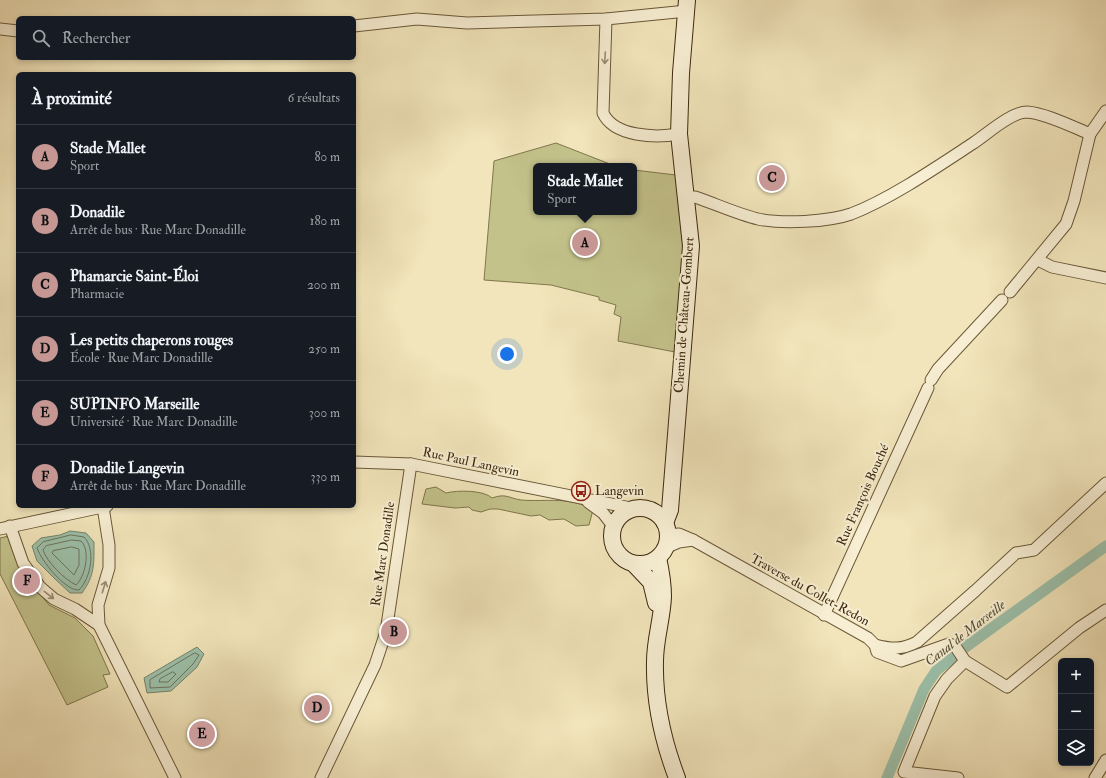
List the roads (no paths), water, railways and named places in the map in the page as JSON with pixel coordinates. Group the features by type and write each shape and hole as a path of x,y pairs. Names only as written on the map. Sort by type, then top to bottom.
{"street":[{"path":"356,26 417,19 468,23 606,19 687,5"},
{"name":"Chemin de Château-Gombert","path":"657,632 663,598 662,576 664,541 670,510 691,246 679,134 681,73 687,5"},
{"path":"606,19 603,113 607,122 619,129 641,134 679,134"},
{"path":"0,29 16,31"},
{"path":"686,197 695,197 758,219 785,222 835,218 851,214 882,199 946,162 1010,118 1026,112 1057,120 1090,134 1106,111"},
{"name":"Rue François Bouché","path":"824,615 929,384 938,369 1038,260 1066,224 1079,182 1090,134"},
{"path":"1038,260 1052,267 1106,278"},
{"name":"Rue Paul Langevin","path":"356,462 411,464 631,508"},
{"name":"Rue Marc Donadille","path":"320,778 375,665 386,632 411,464"},
{"path":"875,645 891,649 906,648 916,642 1016,553 1034,550 1106,483"},
{"path":"649,509 660,502 672,487"},
{"name":"Rue Paul Langevin","path":"582,499 603,513 613,526"},
{"path":"96,508 5,528 23,564 40,587 54,599 75,609 99,625"},
{"path":"105,508 109,545 109,568 98,605 99,625 175,778"},
{"path":"631,508 649,509 658,515 664,541 647,564 634,564 623,559 615,550 612,538 613,526 620,516 631,508"},
{"name":"Traverse du Collet-Redon","path":"664,541 679,542 693,540 824,615 868,638 875,645 877,652 900,660 949,644 955,646 965,661 1006,687 1079,628 1106,610"},
{"name":"Chemin de Château-Gombert","path":"634,564 650,582 656,601 656,698 662,733 677,778"},
{"path":"958,778 904,772 935,696 947,679 965,661"},
{"path":"1095,778 1106,760"}],"water":[{"path":"70,531 86,533 94,542 94,563 92,574 82,593 70,593 54,578 37,561 32,546 41,538 60,535"},
{"path":"197,647 204,654 197,667 171,691 147,693 144,678"}],"waterway":[{"name":"Canal de Marseille","path":"887,778 924,689 936,671 967,646 1106,546"}],"place":[{"name":"Phamarcie Saint-Éloi","path":"772,178"},
{"name":"Stade Mallet","path":"585,243"},
{"name":"Langevin","path":"581,491"},
{"name":"Donadile Langevin","path":"27,581"},
{"name":"Donadile","path":"394,632"},
{"name":"Les petits chaperons rouges","path":"317,708"},
{"name":"SUPINFO Marseille","path":"202,734"}]}
